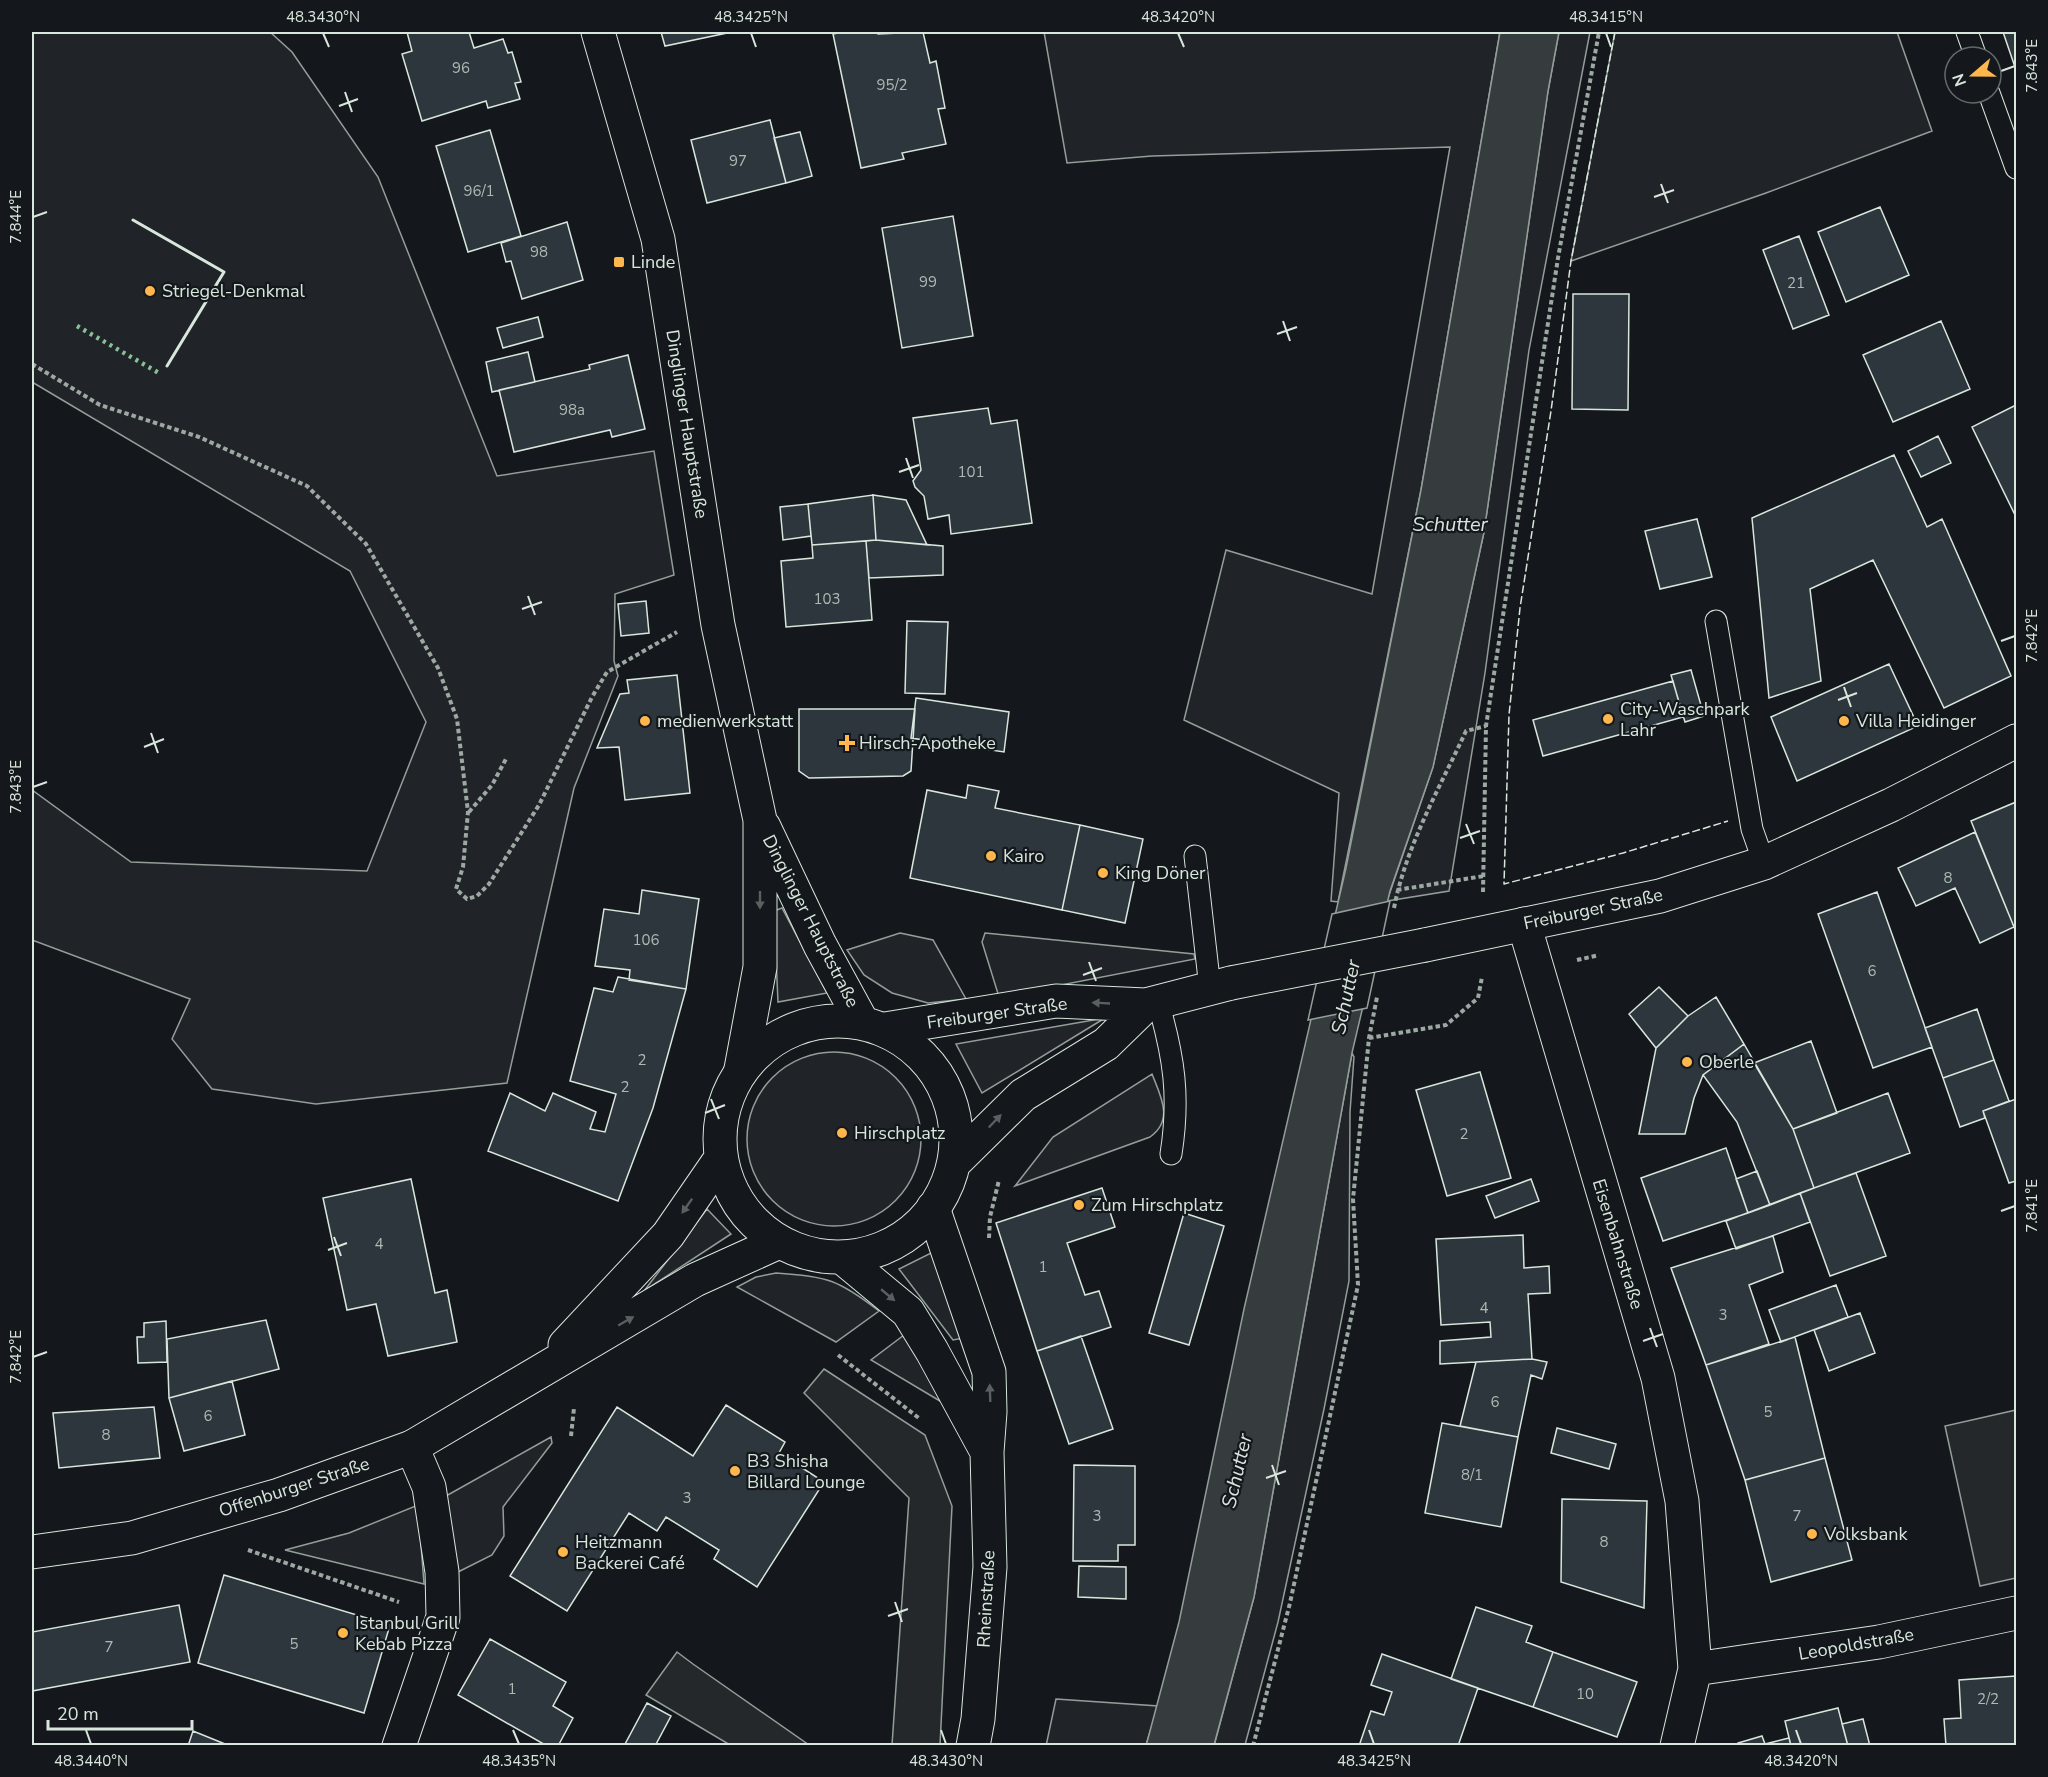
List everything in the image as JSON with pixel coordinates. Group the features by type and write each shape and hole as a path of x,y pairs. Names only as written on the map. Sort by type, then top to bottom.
{"main road":[{"name":"Dinglinger Hauptstraße","path":"598,32 658,239 718,625 760,820 760,967 741,1069"},
{"name":"Freiburger Straße","path":"874,1026 1056,1001 1152,1004 1221,985 1660,896 1764,864 1891,805 2016,741"},
{"name":"Dinglinger Hauptstraße","path":"760,820 820,945 874,1026"},
{"name":"Eisenbahnstraße","path":"1524,924 1658,1378 1682,1501 1695,1669 1677,1746"},
{"name":"Freiburger Straße","path":"954,1163 1014,1102 1106,1044 1152,1004"},
{"path":"828,1020 874,1026 919,1052 944,1084 956,1123 954,1163 947,1185 933,1208 911,1232 879,1250 843,1258 810,1255 779,1242 751,1221 738,1202 732,1192 721,1158 719,1134 722,1111 741,1069 765,1044 795,1028 828,1020"},
{"name":"Offenburger Straße","path":"539,1372 668,1234 721,1158"},
{"name":"Rheinstraße","path":"933,1208 989,1372 990,1412 987,1452 990,1567 978,1719 972,1746"},
{"name":"Offenburger Straße","path":"32,1552 132,1538 279,1495 411,1447 695,1280 779,1242"},
{"name":"Rheinstraße","path":"843,1258 908,1312 987,1452"},
{"path":"399,1746 443,1617 442,1572 429,1487 411,1447"},
{"name":"Leopoldstraße","path":"1695,1669 1879,1642 2016,1614"}],"lane":[{"path":"1993,105 2016,168"},
{"path":"1716,621 1752,829 1764,864"},
{"path":"1195,856 1221,985"},
{"path":"1152,1004 1172,1050 1177,1115 1171,1154"}],"path":[{"path":"1483,896 1486,726 1558,258 1599,32"},
{"path":"32,364 100,405 199,437 307,486 366,544 438,668 457,719 468,812 463,867 456,889 467,899 477,896 489,884 539,805 592,697 607,672 685,628"},
{"path":"1393,913 1397,890 1423,823 1466,731 1486,726"},
{"path":"468,812 492,785 507,756"},
{"path":"1397,890 1484,876"},
{"path":"1369,1038 1446,1025 1478,998 1482,977"},
{"path":"1253,1746 1290,1603 1358,1285 1353,1199 1369,1038 1378,993"},
{"path":"989,1239 990,1217 999,1178"},
{"path":"838,1355 923,1421"},
{"path":"571,1436 574,1408"},
{"path":"246,1549 443,1617"}],"shaded area":[{"path":"32,32 270,32 292,52 378,177 497,476 654,451 674,575 615,594 614,661 618,676 574,788 507,1083 316,1104 212,1089 172,1039 190,999 32,940 32,790 131,862 367,871 426,722 350,571 32,382"},
{"path":"1044,32 1500,32 1421,490 1338,902 1331,901 1339,793 1184,720 1226,550 1372,594 1450,147 1152,156 1067,163"},
{"path":"1559,32 1590,32 1529,350 1485,673 1449,891 1387,901 1433,767 1484,532 1548,91"},
{"path":"1615,32 1897,32 1932,131 1766,193 1571,261"},
{"path":"782,908 827,993 778,1002 774,911"},
{"path":"900,933 933,940 966,999 928,1003 892,993 864,975 847,950"},
{"path":"985,933 1194,954 1195,959 999,997 982,942"},
{"path":"1105,1018 982,1093 956,1044"},
{"path":"834,1052 851,1053 867,1058 883,1066 896,1077 907,1090 915,1106 920,1122 920,1156 915,1172 907,1188 896,1201 883,1212 867,1220 851,1225 834,1226 817,1225 801,1220 785,1212 772,1201 761,1188 753,1172 748,1156 747,1139 748,1122 753,1106 761,1090 772,1077 785,1066 801,1058 817,1053"},
{"path":"1352,1053 1354,1057 1350,1112 1349,1281 1324,1409 1278,1622 1245,1745 1214,1746 1254,1597"},
{"path":"1152,1074 1162,1100 1164,1116 1162,1123 1150,1137 1015,1186 1053,1137"},
{"path":"707,1209 731,1234 644,1291"},
{"path":"933,1252 964,1338 953,1340 899,1269"},
{"path":"776,1273 808,1276 832,1282 853,1292 879,1311 836,1342 737,1287 756,1277"},
{"path":"904,1335 945,1404 871,1360"},
{"path":"824,1369 925,1435 952,1506 940,1745 892,1745 909,1498 804,1393"},
{"path":"2016,1410 2016,1578 1980,1586 1945,1426"},
{"path":"551,1437 552,1443 503,1507 504,1536 492,1555 458,1572 446,1496"},
{"path":"418,1505 424,1584 285,1550 349,1533"},
{"path":"677,1652 809,1745 730,1745 646,1695"},
{"path":"1056,1699 1158,1706 1146,1745 1046,1746"}],"water":[{"name":"Schutter","path":"1500,32 1559,32 1548,91 1484,532 1433,767 1390,891 1352,1053 1254,1597 1214,1745 1146,1746 1179,1622 1244,1309 1346,868 1421,490"}],"pier":[{"path":"1390,901 1367,1008 1308,1020 1332,914"}],"building":[{"path":"407,32 469,32 474,48 503,39 508,53 512,52 521,82 515,83 520,99 488,108 486,101 422,121 402,54 412,51"},
{"path":"661,32 732,32 665,46"},
{"path":"877,32 878,34 923,32 930,63 936,61 945,108 938,109 946,144 902,153 904,159 861,168 833,34"},
{"path":"2003,32 2016,32 2016,70"},
{"path":"770,120 786,183 707,203 691,140"},
{"path":"490,130 521,236 468,252 436,146"},
{"path":"800,132 812,176 786,183 774,138"},
{"path":"1880,207 1909,275 1846,302 1818,232"},
{"path":"953,216 973,336 902,348 882,228"},
{"path":"567,222 583,280 522,299 511,261 506,262 501,243"},
{"path":"1799,236 1829,315 1793,329 1763,250"},
{"path":"1573,294 1629,294 1628,410 1572,409"},
{"path":"538,317 543,337 503,348 497,328"},
{"path":"1941,321 1970,389 1893,422 1863,355"},
{"path":"528,352 535,382 492,392 486,362"},
{"path":"628,355 645,429 612,437 610,430 514,452 499,390 590,369 589,365"},
{"path":"2016,405 2016,517 1972,427"},
{"path":"988,408 991,424 1017,420 1032,523 951,534 949,515 928,519 924,496 915,487 913,481 921,470 913,418"},
{"path":"1938,436 1951,463 1921,477 1908,451"},
{"path":"1894,455 1927,527 1942,519 2011,676 1944,708 1873,560 1810,589 1821,681 1769,698 1752,518"},
{"path":"873,495 906,500 927,545 876,540"},
{"path":"873,495 876,540 812,545 808,504"},
{"path":"808,504 811,536 783,540 780,507"},
{"path":"1697,519 1712,577 1660,589 1645,531"},
{"path":"866,541 943,546 943,575 869,578"},
{"path":"866,541 872,620 786,627 781,561 813,558 812,545"},
{"path":"646,601 649,633 621,636 618,604"},
{"path":"907,621 948,622 945,694 905,693"},
{"name":"Villa Heidinger","path":"1889,664 1918,726 1797,781 1771,717"},
{"path":"1691,670 1704,716 1685,722 1671,675"},
{"name":"medienwerkstatt","path":"677,675 690,793 625,800 619,747 597,748 620,694 629,693 627,680"},
{"name":"City-Waschpark Lahr","path":"1673,681 1683,717 1543,756 1533,720"},
{"path":"916,698 1009,712 1004,752 911,738"},
{"path":"799,709 915,709 911,771 903,776 809,778 799,771"},
{"path":"968,785 999,791 995,808 1080,825 1062,910 910,878 927,790 966,798"},
{"path":"2016,802 2016,932 1971,821"},
{"path":"1080,825 1143,839 1125,923 1062,910"},
{"path":"1975,832 2014,927 1980,943 1955,888 1916,906 1898,868"},
{"path":"642,890 699,899 686,989 629,980 630,970 595,966 604,909 639,914"},
{"path":"1877,892 1932,1047 1873,1068 1818,914"},
{"path":"618,977 686,989 653,1108 618,1201 488,1151 510,1093 545,1111 553,1093 596,1112 590,1129 605,1132 616,1094 570,1081 594,988 613,992"},
{"path":"1659,987 1688,1016 1656,1048 1629,1014"},
{"name":"Oberle","path":"1716,997 1744,1044 1703,1075 1694,1098 1685,1134 1639,1134 1656,1048 1688,1016"},
{"path":"1977,1009 1994,1060 1943,1078 1925,1028"},
{"path":"1811,1041 1837,1113 1793,1129 1754,1063"},
{"path":"1744,1044 1793,1129 1814,1188 1770,1205 1737,1122 1703,1075"},
{"path":"1994,1060 2009,1101 1983,1111 1985,1118 1960,1127 1943,1078"},
{"path":"1480,1072 1511,1178 1447,1196 1416,1090"},
{"path":"1888,1093 1910,1153 1814,1188 1793,1129"},
{"path":"2016,1099 2016,1181 2009,1183 1983,1111"},
{"path":"1726,1148 1748,1213 1663,1241 1641,1178"},
{"path":"1757,1171 1770,1205 1748,1213 1736,1179"},
{"path":"1856,1173 1886,1256 1830,1276 1800,1193"},
{"path":"411,1179 435,1293 447,1290 457,1342 388,1356 376,1304 347,1310 323,1198"},
{"path":"1531,1179 1539,1201 1495,1218 1486,1196"},
{"path":"1102,1188 1115,1227 1067,1243 1085,1295 1099,1291 1111,1327 1037,1351 996,1223"},
{"path":"1800,1193 1810,1222 1736,1249 1726,1221"},
{"path":"1184,1213 1224,1226 1189,1345 1149,1333"},
{"path":"1523,1235 1524,1268 1549,1266 1550,1293 1528,1294 1532,1359 1440,1364 1440,1341 1491,1337 1490,1322 1441,1325 1436,1239"},
{"path":"1773,1236 1783,1272 1749,1285 1769,1344 1706,1365 1671,1268"},
{"path":"1836,1285 1848,1317 1781,1342 1769,1310"},
{"path":"1860,1313 1875,1353 1829,1371 1814,1330"},
{"path":"266,1320 279,1369 169,1398 167,1339"},
{"path":"166,1321 167,1362 138,1363 137,1337 144,1337 144,1323"},
{"path":"1081,1336 1113,1429 1069,1444 1037,1351"},
{"path":"1795,1337 1825,1458 1745,1480 1706,1365"},
{"path":"1532,1359 1547,1362 1542,1379 1531,1375 1518,1437 1460,1426 1476,1362"},
{"path":"232,1381 245,1435 184,1451 169,1398"},
{"path":"726,1405 785,1442 779,1453 824,1482 757,1587 714,1559 719,1550 666,1517 657,1531 629,1513 567,1611 510,1576 617,1407 693,1456"},
{"path":"154,1407 160,1458 59,1468 53,1413"},
{"path":"1442,1423 1518,1437 1501,1527 1425,1513"},
{"path":"1557,1428 1616,1444 1609,1469 1551,1453"},
{"path":"1825,1458 1852,1560 1771,1582 1745,1480"},
{"path":"1074,1465 1135,1466 1135,1545 1118,1545 1118,1561 1073,1561"},
{"path":"1562,1499 1647,1501 1644,1608 1561,1582"},
{"path":"1079,1566 1126,1567 1126,1599 1078,1597"},
{"path":"224,1575 390,1625 364,1713 198,1663"},
{"path":"179,1605 190,1662 32,1691 32,1632"},
{"path":"1476,1607 1532,1626 1526,1642 1553,1652 1533,1707 1451,1679"},
{"path":"490,1639 566,1682 553,1706 573,1718 558,1746 547,1746 458,1695"},
{"path":"1553,1652 1637,1682 1617,1737 1533,1707"},
{"path":"1382,1654 1478,1688 1458,1746 1359,1746 1371,1711 1384,1715 1392,1692 1371,1685"},
{"path":"2016,1676 2016,1746 1946,1746 1944,1719 1961,1718 1959,1680"},
{"path":"647,1703 671,1716 655,1746 624,1746"},
{"path":"1838,1708 1848,1746 1791,1746 1785,1721"},
{"path":"1863,1719 1870,1746 1848,1746 1842,1724"},
{"path":"193,1731 230,1746 188,1746"},
{"path":"1762,1736 1765,1744 1789,1738 1791,1746 1739,1746 1738,1743"}],"hedge":[{"path":"77,326 159,373"}],"fence":[{"path":"1615,32 1571,261 1551,411 1520,608 1509,715 1504,884 1623,853 1728,821"}],"wall":[{"path":"133,220 224,272 167,366"}],"place":[{"name":"Linde","path":"619,262"},
{"name":"Striegel-Denkmal","path":"150,291"},
{"name":"City-Waschpark Lahr","path":"1608,719"},
{"name":"medienwerkstatt","path":"645,721"},
{"name":"Villa Heidinger","path":"1844,721"},
{"name":"Hirsch-Apotheke","path":"847,743"},
{"name":"Kairo","path":"991,856"},
{"name":"King Döner","path":"1103,873"},
{"name":"Oberle","path":"1687,1062"},
{"name":"Hirschplatz","path":"842,1133"},
{"name":"Zum Hirschplatz","path":"1079,1205"},
{"name":"B3 Shisha Billard Lounge","path":"735,1471"},
{"name":"Volksbank","path":"1812,1534"},
{"name":"Heitzmann Backerei Café","path":"563,1552"},
{"name":"Istanbul Grill Kebab Pizza","path":"343,1633"}]}
